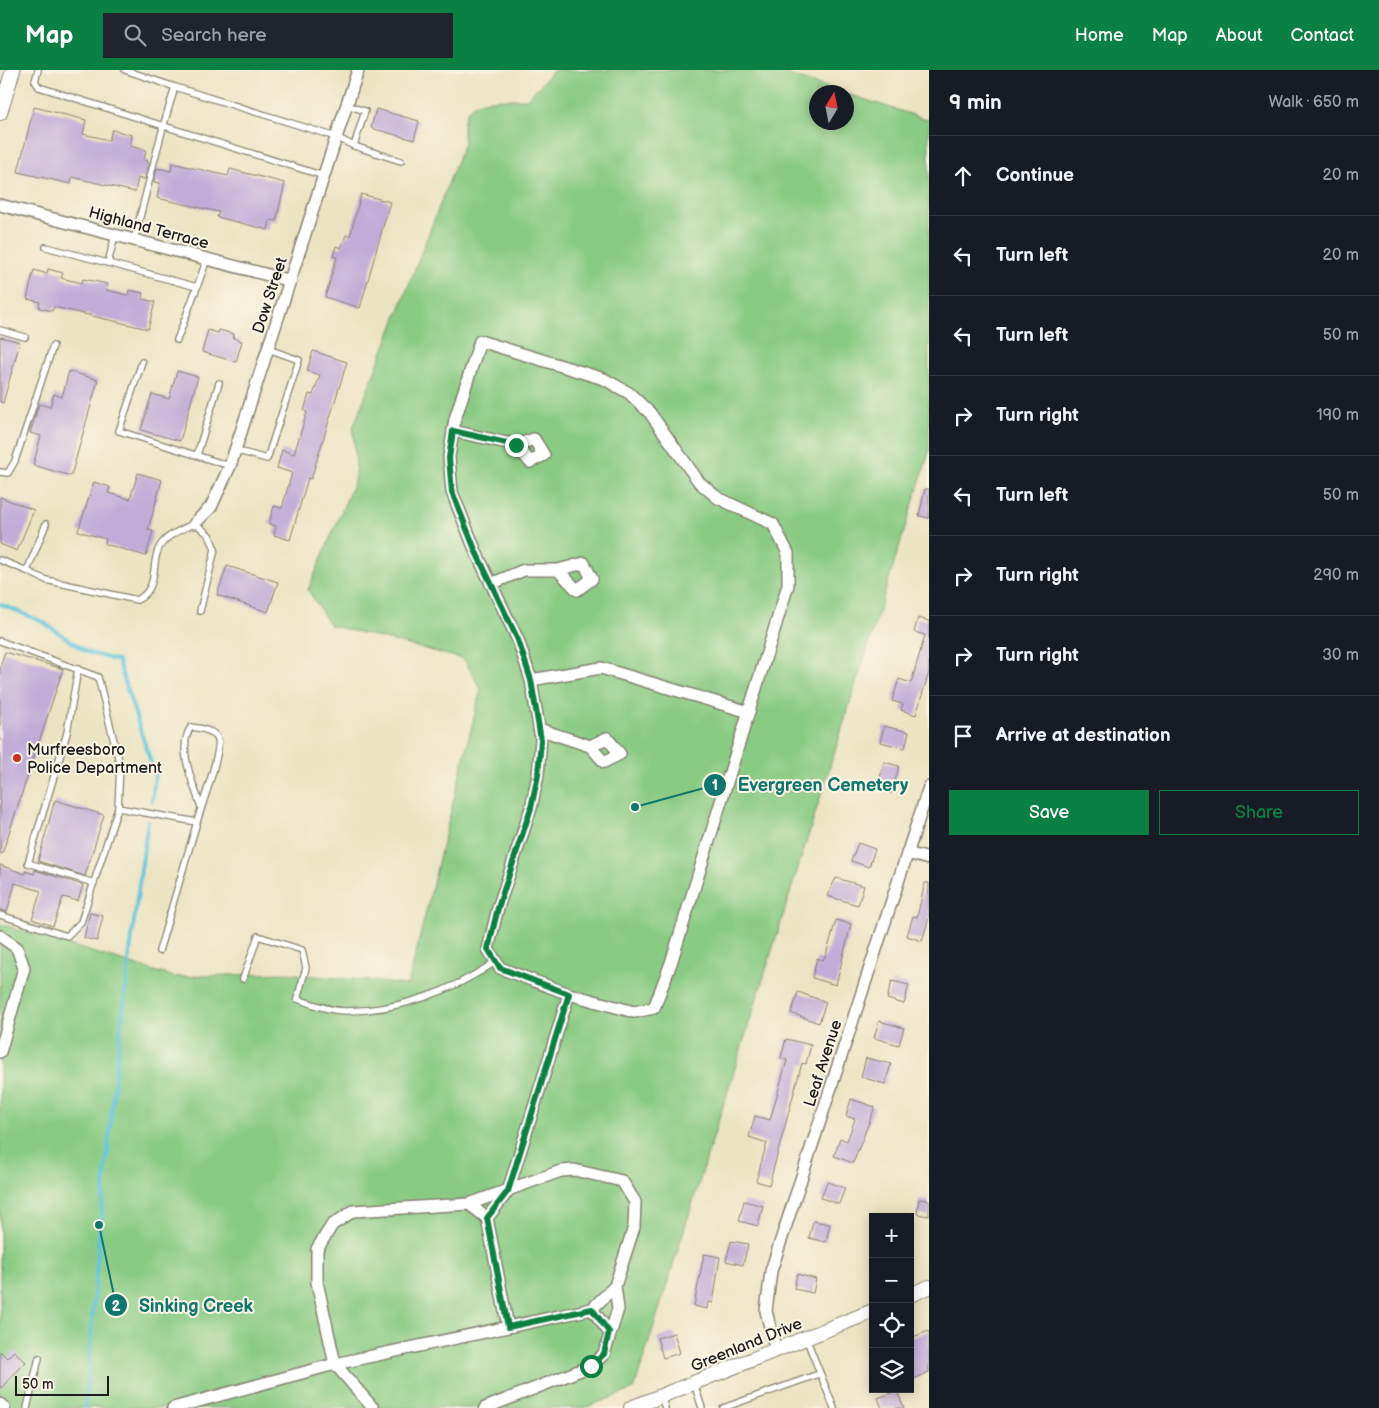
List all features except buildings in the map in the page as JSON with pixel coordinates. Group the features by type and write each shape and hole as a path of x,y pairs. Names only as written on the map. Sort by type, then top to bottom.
{"street":[{"path":"0,113 13,70"},
{"name":"Dow Street","path":"195,523 211,507 230,466 358,70"},
{"name":"Highland Terrace","path":"0,205 291,281"},
{"path":"480,341 604,379 629,393 650,413 699,482 718,498 773,524 788,553 788,585 671,963 654,1008 634,1012 569,994 500,968 488,949 498,908 531,808 538,775 541,740 531,680 518,640 491,584 452,492 449,458 453,431 455,419 480,341"},
{"path":"453,431 516,445"},
{"path":"491,584 524,570 558,570"},
{"path":"531,680 601,668 749,712"},
{"path":"539,730 590,746"},
{"name":"Leaf Avenue","path":"776,1351 766,1311 772,1271 929,788"},
{"path":"908,852 929,859"},
{"path":"0,936 17,948 24,968 0,1052"},
{"path":"487,1218 508,1191 569,994"},
{"path":"373,1408 335,1364 317,1282 317,1249 332,1225 353,1211 469,1204 561,1171 574,1170 622,1181 635,1202 634,1227 615,1286 618,1309 609,1332 604,1354 591,1366 486,1408"},
{"path":"469,1204 487,1218 508,1327"},
{"path":"173,1408 335,1364 592,1309 615,1286"},
{"path":"914,1294 929,1288"},
{"path":"592,1309 609,1332"},
{"name":"Greenland Drive","path":"631,1408 663,1402 694,1383 869,1313"},
{"path":"0,1404 4,1408"}],"lane":[{"path":"38,70 35,81 39,87 324,176"},
{"path":"124,70 336,137 354,146 401,161"},
{"path":"134,240 163,127 176,88"},
{"path":"347,105 366,111 354,146"},
{"path":"108,263 115,236"},
{"path":"46,246 197,287"},
{"path":"177,340 207,259"},
{"path":"0,330 24,338"},
{"path":"0,472 8,473 15,461 53,346"},
{"path":"235,450 267,460 299,360 268,349"},
{"path":"142,362 119,431 230,466"},
{"path":"197,455 219,383"},
{"path":"0,560 46,580 137,600 146,596 150,590 159,548 164,540 195,523 209,535 215,549 200,611"},
{"path":"27,572 46,524"},
{"path":"0,640 98,677 120,765 118,808 81,922 67,936 0,916"},
{"path":"78,669 67,733 28,863 94,884"},
{"path":"159,951 202,807 218,750 218,739 214,733 191,727 186,734 185,746 189,770 202,807"},
{"path":"118,808 197,822"},
{"path":"243,979 258,936 302,950 306,968 297,999 324,1008 345,1011 378,1008 429,996 476,975 495,962"},
{"path":"806,1338 834,1408"},
{"path":"27,1408 39,1358"},
{"path":"723,1408 819,1374"},
{"path":"694,1383 702,1408"}],"green space":[{"path":"554,70 773,70 820,85 809,85 809,130 854,130 854,96 929,120 929,452 634,1389 584,1408 0,1408 0,924 174,977 284,973 408,985 481,689 464,659 330,625 308,590 354,482 356,465 353,428 464,143 463,127 466,115 471,107 489,100 527,99"}],"waterway":[{"path":"0,604 43,622 87,652 118,661 155,775 152,801"},
{"path":"85,1408 111,1114 128,967 148,821"}],"place":[{"name":"Murfreesboro Police Department","path":"17,758"},
{"name":"Evergreen Cemetery","path":"635,807"},
{"name":"Sinking Creek","path":"99,1225"}],"route":[{"path":"516,445 453,431 449,458 452,492 476,552 518,640 531,680 541,740 538,775 531,808 498,908 488,949 500,968 569,994 508,1191 487,1218 508,1327 592,1309 609,1332 604,1354 591,1366"}]}
